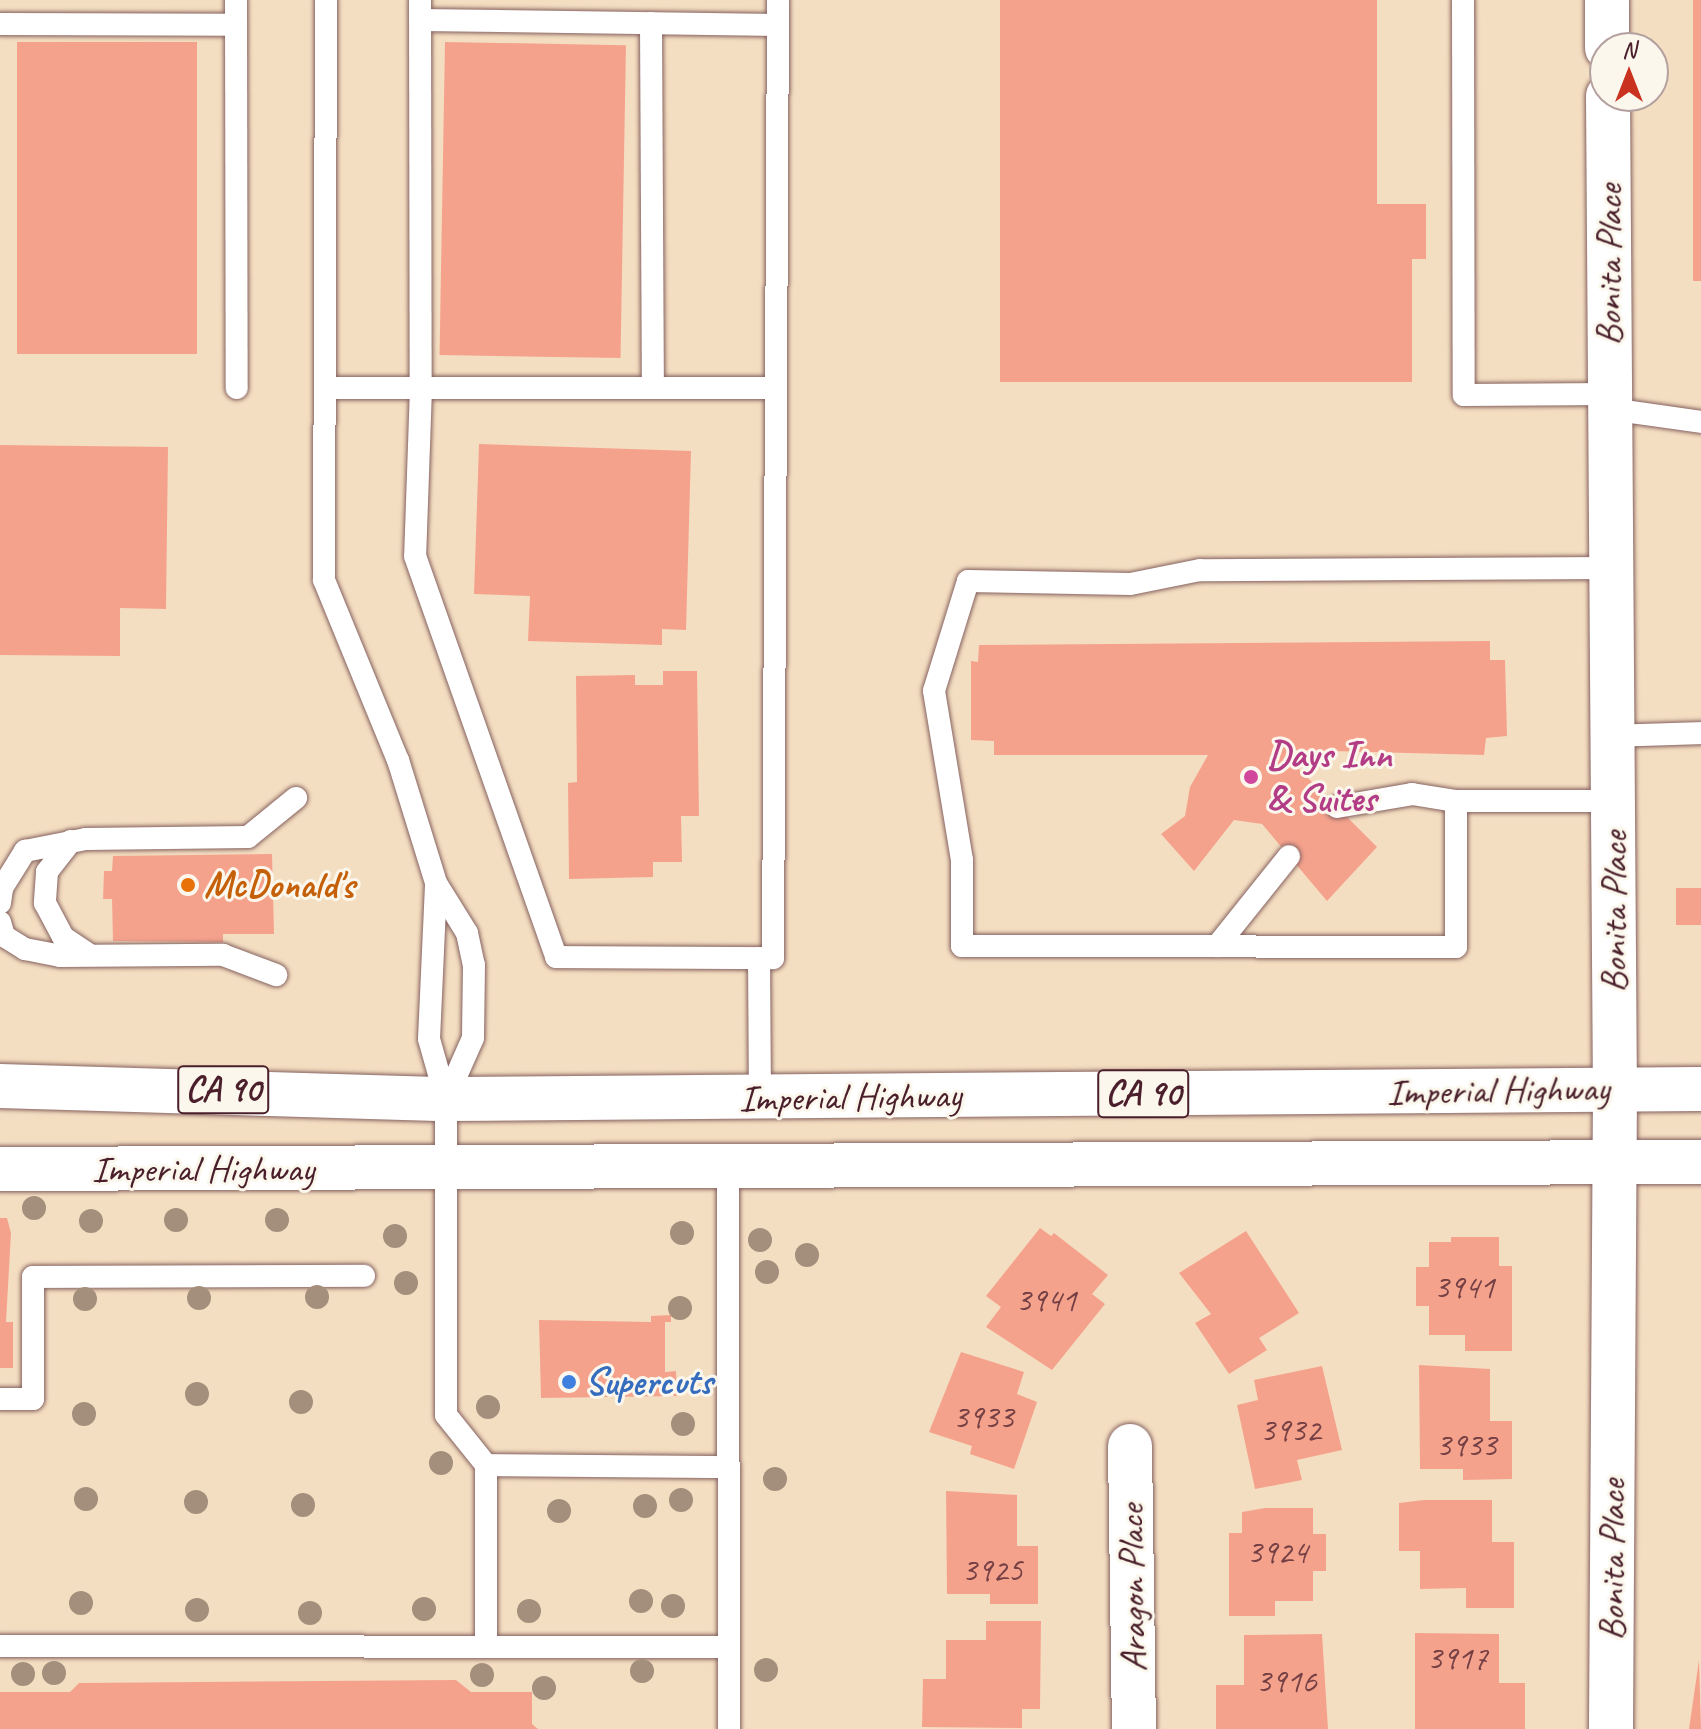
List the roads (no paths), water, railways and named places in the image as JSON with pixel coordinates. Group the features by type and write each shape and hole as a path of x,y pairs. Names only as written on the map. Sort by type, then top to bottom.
{"main road":[{"path":"1607,0 1607,32"},
{"name":"Bonita Place","path":"1608,112 1615,1089 1611,1729"},
{"name":"Imperial Highway","path":"0,1086 446,1099 1701,1089"},
{"name":"Imperial Highway","path":"0,1169 1701,1162"},
{"name":"Aragon Place","path":"1130,1446 1134,1729"}],"lane":[{"path":"236,0 237,388"},
{"path":"326,0 324,580 398,760 436,883 467,933 474,965 473,1038 446,1099"},
{"path":"778,0 778,25 773,958 556,957 415,556 421,388 420,10 651,23 778,25"},
{"path":"1463,0 1464,395 1610,401 1701,422"},
{"path":"651,23 653,388"},
{"path":"0,24 236,25"},
{"path":"327,388 776,388"},
{"path":"1456,801 1456,947 962,946 962,860 934,691 968,581 1130,584 1200,570 1611,568"},
{"path":"1612,736 1701,733"},
{"path":"1337,807 1412,794 1456,801 1613,801"},
{"path":"0,903 2,888 25,851 71,841 248,837 296,798"},
{"path":"71,841 47,872 45,903 63,937 90,955"},
{"path":"1217,946 1289,856"},
{"path":"436,883 429,1039 446,1099 446,1415 486,1465 486,1647"},
{"path":"0,922 4,936 25,949 90,955 223,955 276,975"},
{"path":"759,958 760,1098"},
{"path":"728,1167 729,1729"},
{"path":"0,1399 33,1399 33,1277 364,1276"},
{"path":"486,1465 729,1467"},
{"path":"0,1646 729,1647"}],"place":[{"name":"Days Inn & Suites","path":"1251,777"},
{"name":"McDonald's","path":"188,885"},
{"name":"Supercuts","path":"569,1382"}]}
